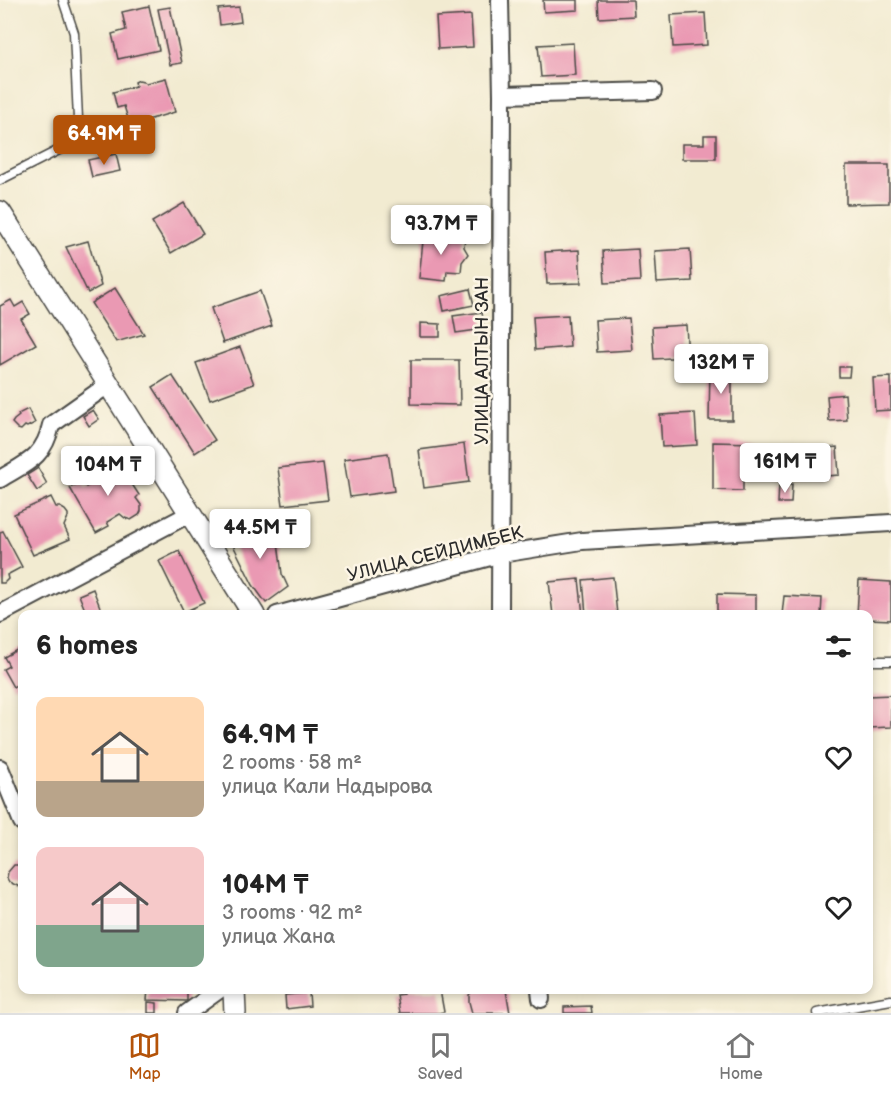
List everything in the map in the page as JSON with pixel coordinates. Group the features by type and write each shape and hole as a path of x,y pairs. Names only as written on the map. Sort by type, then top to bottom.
{"street":[{"name":"УЛИЦА АЛТЫН ЗАН","path":"500,0 502,95 500,610"},
{"path":"502,95 653,91"},
{"path":"0,212 251,610"},
{"path":"0,479 36,456 48,437 51,425 109,384"},
{"path":"0,614 191,513"},
{"name":"УЛИЦА СЕЙДИМБЕК","path":"295,610 501,554 582,541 891,523"},
{"path":"0,768 18,812"},
{"path":"187,1013 213,994"},
{"path":"234,994 235,1013"}],"lane":[{"path":"0,180 61,149 78,119 74,33 63,0"},
{"path":"873,661 891,661"},
{"path":"817,1013 891,1000"}],"building":[{"path":"543,0 578,0 578,10 544,12"},
{"path":"598,0 633,0 634,16 599,18"},
{"path":"149,6 159,50 118,59 112,34 126,30 122,12"},
{"path":"170,7 182,63 170,65 158,9"},
{"path":"239,7 241,22 220,25 218,9"},
{"path":"705,13 707,45 673,47 671,15"},
{"path":"471,15 473,47 438,49 436,17"},
{"path":"573,43 575,75 541,77 538,45"},
{"path":"166,78 175,112 130,125 124,106 117,108 113,92 136,86 135,82 139,80 146,83"},
{"path":"704,135 716,135 716,159 682,159 682,144 704,144"},
{"path":"116,154 120,171 92,177 88,160"},
{"path":"846,165 889,165 889,203 846,204"},
{"path":"184,203 203,234 171,253 152,222"},
{"path":"424,232 465,237 464,247 468,254 462,262 461,272 447,271 446,281 419,278"},
{"path":"88,241 101,286 88,293 66,247"},
{"path":"638,249 640,281 605,283 603,251"},
{"path":"690,249 692,281 657,283 655,251"},
{"path":"579,250 581,283 547,284 545,252"},
{"path":"115,288 144,334 116,342 91,303"},
{"path":"470,289 474,305 444,311 441,296"},
{"path":"260,291 272,326 223,343 211,308"},
{"path":"11,300 15,307 23,302 30,314 21,319 36,344 0,365 0,306"},
{"path":"482,312 484,329 456,333 453,316"},
{"path":"568,315 570,347 535,350 533,317"},
{"path":"629,318 632,350 597,352 595,320"},
{"path":"420,323 440,324 440,337 420,337"},
{"path":"686,325 688,357 654,359 652,327"},
{"path":"240,347 254,384 210,400 196,363"},
{"path":"411,360 459,360 460,405 411,404"},
{"path":"839,367 850,367 849,377 839,377"},
{"path":"710,369 732,369 732,420 709,420"},
{"path":"172,375 215,440 195,453 153,387"},
{"path":"891,377 891,410 875,411 873,378"},
{"path":"845,394 847,420 829,421 827,396"},
{"path":"28,409 35,423 21,430 18,429 12,423 19,416 18,414"},
{"path":"93,410 99,419 89,426 83,416"},
{"path":"695,413 697,445 662,447 660,415"},
{"path":"713,442 754,443 754,459 743,459 743,491 713,490"},
{"path":"464,444 469,482 424,488 419,450"},
{"path":"837,447 839,475 800,478 797,451"},
{"path":"388,453 394,491 350,497 344,459"},
{"path":"116,458 122,470 122,477 126,475 139,495 136,498 141,505 141,511 131,520 120,514 107,522 109,526 96,533 70,488 82,481 86,487 100,479 95,470"},
{"path":"323,463 328,500 283,505 278,468"},
{"path":"38,468 47,484 37,491 27,475"},
{"path":"779,484 792,484 791,503 778,503"},
{"path":"51,497 56,507 60,507 68,514 64,526 70,539 33,555 14,514"},
{"path":"234,522 244,537 276,527 282,574 288,587 266,603 253,585 225,529"},
{"path":"3,531 22,567 7,575 8,579 4,583 0,583 0,532"},
{"path":"179,551 204,603 183,610 159,561"},
{"path":"613,577 617,610 586,610 583,580"},
{"path":"579,579 582,610 552,610 549,582"},
{"path":"859,580 891,582 891,620 873,619 873,610 857,610"},
{"path":"93,589 101,610 85,610 79,595"},
{"path":"717,594 756,595 756,610 717,610"},
{"path":"784,596 822,598 821,610 783,610"},
{"path":"18,649 18,684 13,687 3,669 9,666 4,657"},
{"path":"891,695 891,727 873,728 873,696"},
{"path":"14,865 18,865 18,886 9,882 8,872"},
{"path":"148,994 187,994 187,1001 147,1000"},
{"path":"309,994 310,1006 286,1009 285,995"},
{"path":"441,994 444,1012 400,1013 397,995"},
{"path":"507,994 510,1013 472,1013 469,995"},
{"path":"148,1002 157,1003 157,1013 148,1013"},
{"path":"591,1006 592,1013 564,1013 564,1007"}]}
